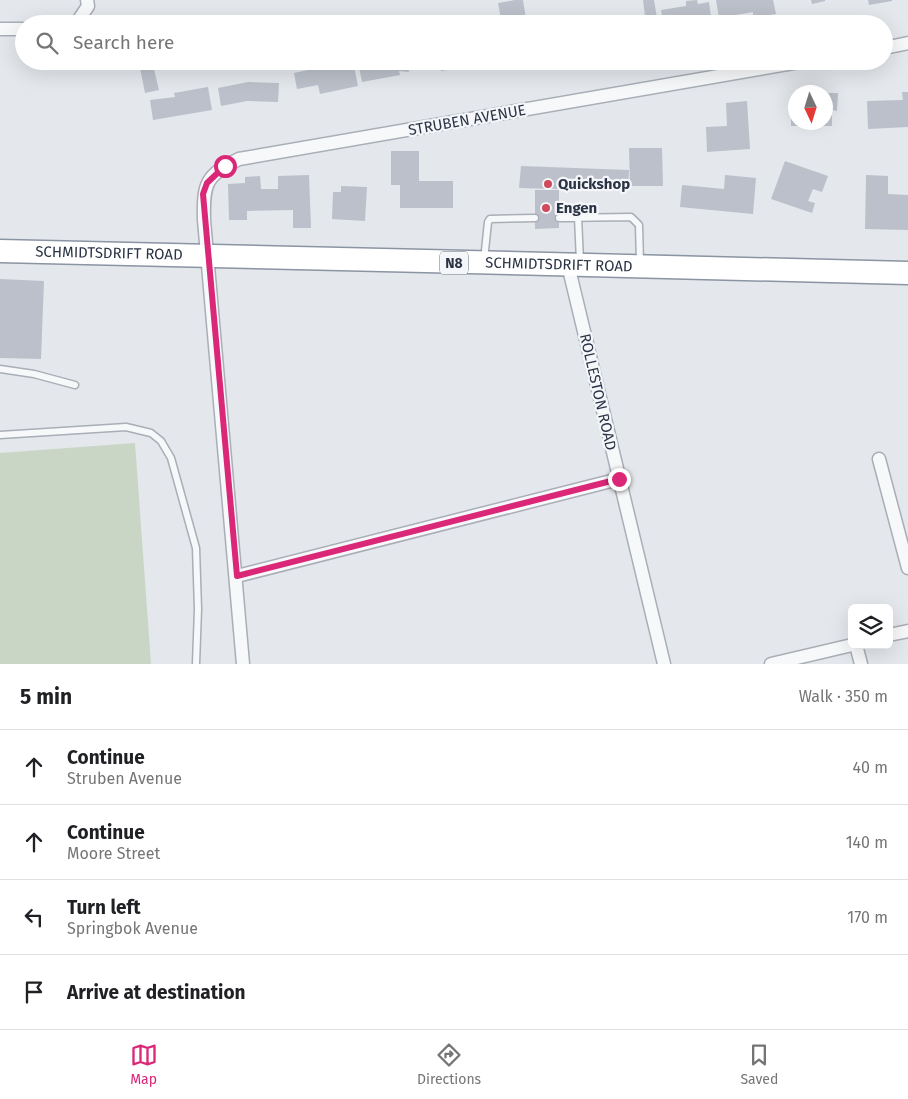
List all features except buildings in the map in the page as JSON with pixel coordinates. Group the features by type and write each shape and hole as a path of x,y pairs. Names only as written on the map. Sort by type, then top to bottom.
{"highway":[{"name":"SCHMIDTSDRIFT ROAD","path":"0,252 207,254 483,264 908,273"}],"street":[{"path":"82,15 88,6 87,0"},
{"path":"0,29 15,29"},
{"path":"893,46 908,43"},
{"name":"STRUBEN AVENUE","path":"243,664 203,194 207,183 213,176 240,159 753,70"},
{"name":"ROLLESTON ROAD","path":"574,265 619,479 664,664"},
{"path":"880,459 908,568"},
{"path":"237,576 619,479"},
{"path":"893,634 908,630"},
{"path":"771,664 848,646"},
{"path":"857,649 860,664"}],"lane":[{"path":"574,265 578,217"},
{"path":"559,218 631,217 639,226 640,266"},
{"path":"483,264 488,222 490,219 535,218"},
{"path":"0,370 34,374 75,386"},
{"path":"0,435 126,427 142,429 161,441 171,458 196,548 198,609 196,664"}],"green space":[{"path":"135,443 151,664 0,664 0,453"}],"place":[{"name":"Quickshop","path":"548,184"},
{"name":"Engen","path":"546,208"}],"route":[{"path":"225,166 207,183 203,194 237,576 619,479"}]}
